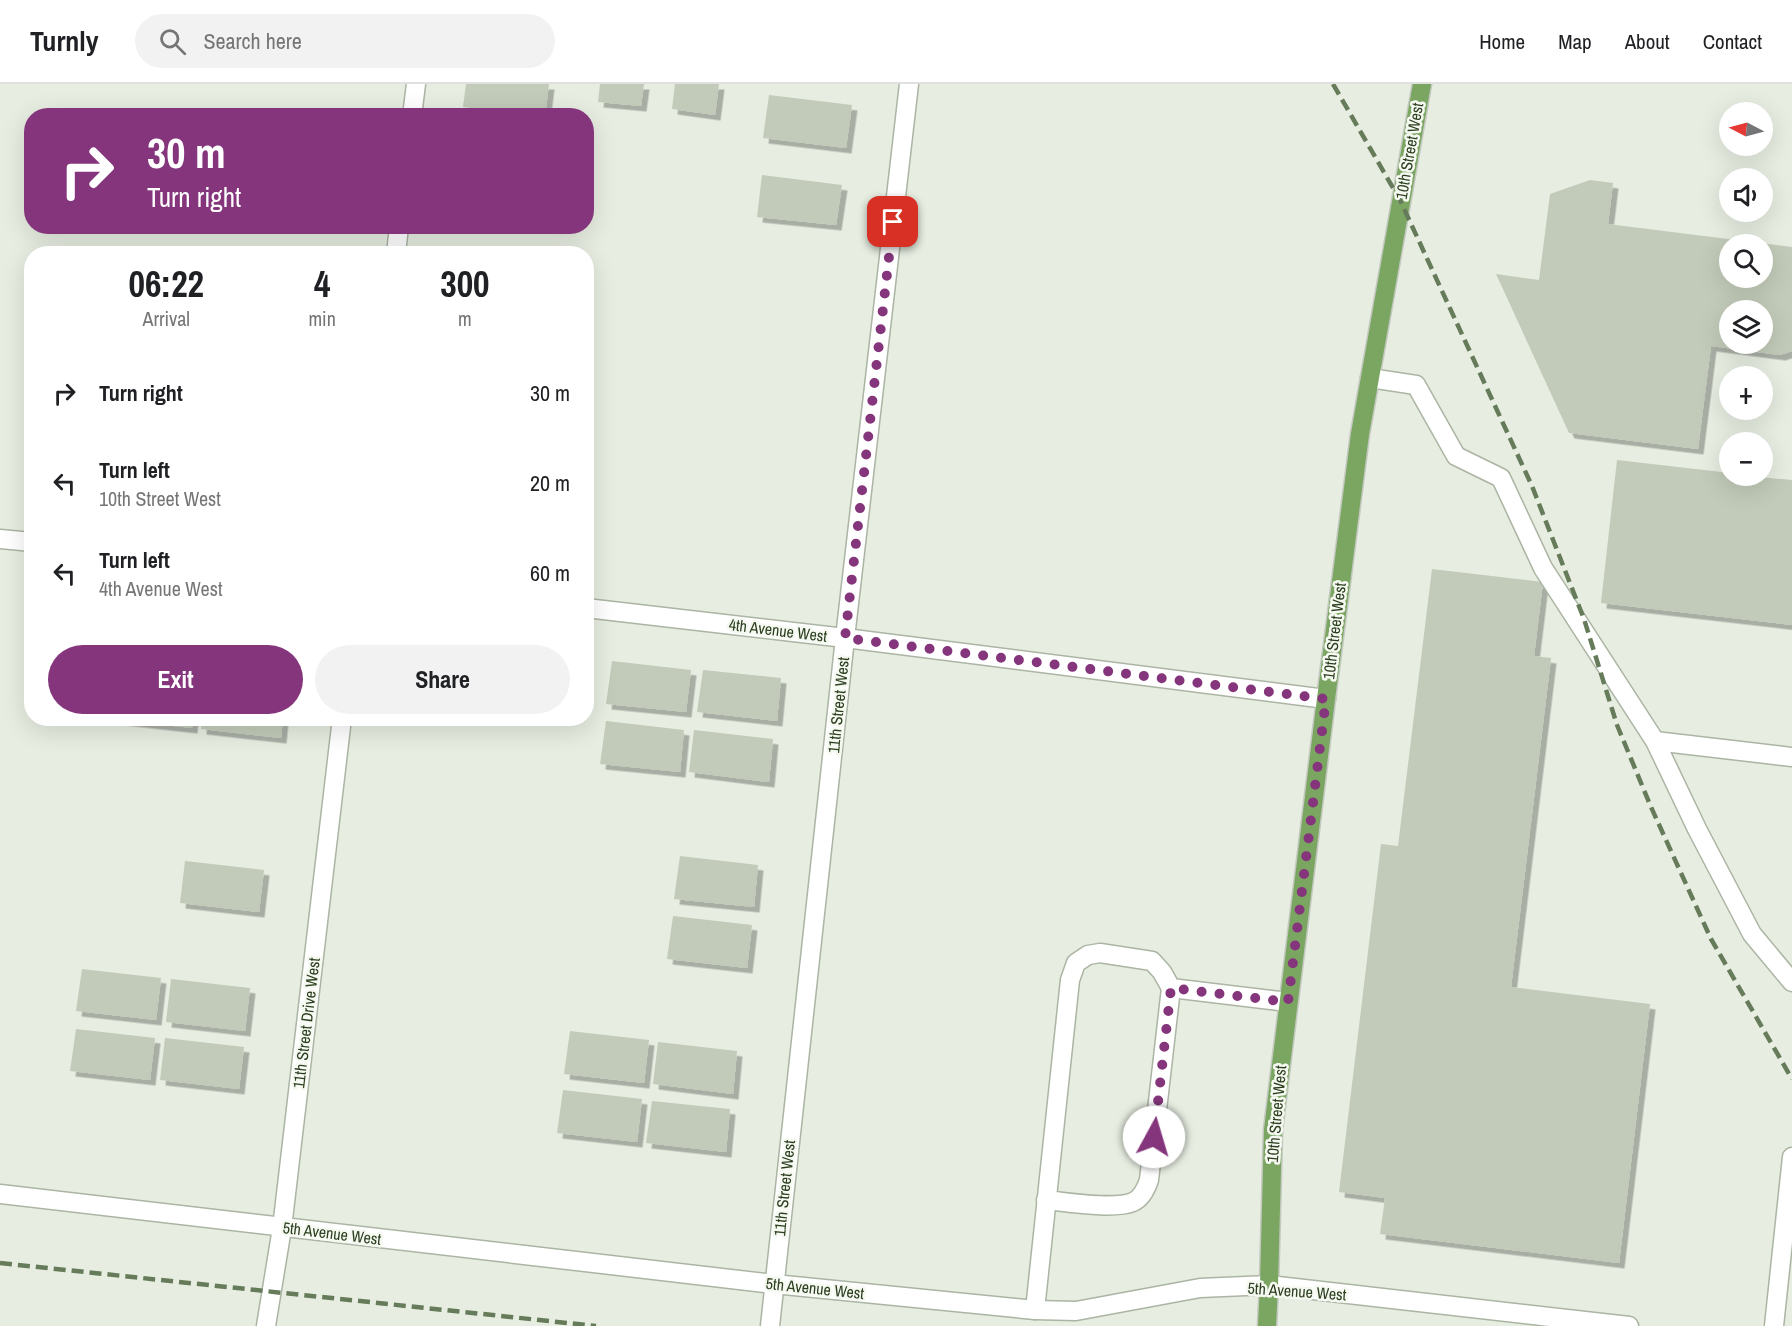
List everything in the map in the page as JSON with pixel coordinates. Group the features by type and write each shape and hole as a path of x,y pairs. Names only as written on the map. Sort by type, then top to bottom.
{"main road":[{"name":"10th Street West","path":"1267,1326 1273,1130 1288,1002 1360,434 1422,84"}],"street":[{"path":"413,108 416,84"},
{"name":"11th Street West","path":"770,1326 845,638 909,84"},
{"path":"1370,378 1416,385 1456,456 1501,478 1543,568 1655,741 1697,829 1752,934 1792,982"},
{"path":"0,539 24,542"},
{"name":"4th Avenue West","path":"594,609 1326,699"},
{"name":"11th Street Drive West","path":"266,1326 282,1228 341,726"},
{"path":"1655,741 1792,757"},
{"path":"1035,1310 1046,1200 1070,980 1076,963 1088,955 1100,953 1152,961 1162,972 1171,988 1149,1180 1144,1193 1134,1202 1120,1206 1046,1200"},
{"path":"1171,988 1288,1002"},
{"path":"1774,1326 1792,1157"},
{"name":"5th Avenue West","path":"0,1194 774,1284 1035,1310 1076,1311 1200,1288 1269,1285 1629,1326"}],"building":[{"path":"466,84 549,84 546,108 463,107"},
{"path":"600,84 644,84 641,106 598,102"},
{"path":"675,84 719,84 715,115 672,109"},
{"path":"769,95 852,105 846,148 763,138"},
{"path":"762,175 842,185 836,225 757,217"},
{"path":"1590,180 1613,183 1608,224 1719,238 1719,288 1773,288 1773,245 1792,247 1792,351 1780,355 1772,354 1773,300 1719,300 1719,347 1711,346 1698,449 1569,433 1496,274 1539,280 1550,194"},
{"path":"1617,460 1719,472 1719,486 1773,486 1773,478 1792,480 1792,625 1601,603"},
{"path":"1432,569 1543,582 1534,656 1551,658 1511,987 1650,1004 1619,1263 1380,1234 1385,1198 1339,1192 1381,844 1398,846"},
{"path":"612,661 691,670 686,712 606,704"},
{"path":"703,670 781,678 777,721 697,712"},
{"path":"606,721 684,730 680,772 600,764"},
{"path":"201,726 282,726 281,738 201,729"},
{"path":"694,730 773,739 769,782 689,772"},
{"path":"680,856 758,865 754,907 674,899"},
{"path":"185,861 264,870 259,912 180,903"},
{"path":"673,916 752,925 747,968 667,959"},
{"path":"82,969 161,978 156,1020 76,1011"},
{"path":"171,979 250,988 245,1031 166,1022"},
{"path":"76,1029 155,1038 150,1080 70,1071"},
{"path":"570,1031 649,1040 644,1083 564,1074"},
{"path":"165,1038 244,1047 239,1089 160,1080"},
{"path":"658,1042 737,1051 733,1094 653,1084"},
{"path":"563,1090 642,1099 637,1142 557,1133"},
{"path":"652,1101 730,1109 726,1152 646,1143"}],"railway":[{"path":"1333,84 1400,200 1532,486 1584,619 1617,725 1651,807 1711,939 1792,1079"},
{"path":"0,1263 596,1326"}],"route":[{"path":"893,222 845,638 1326,699 1288,1002 1171,988 1154,1137"}]}
